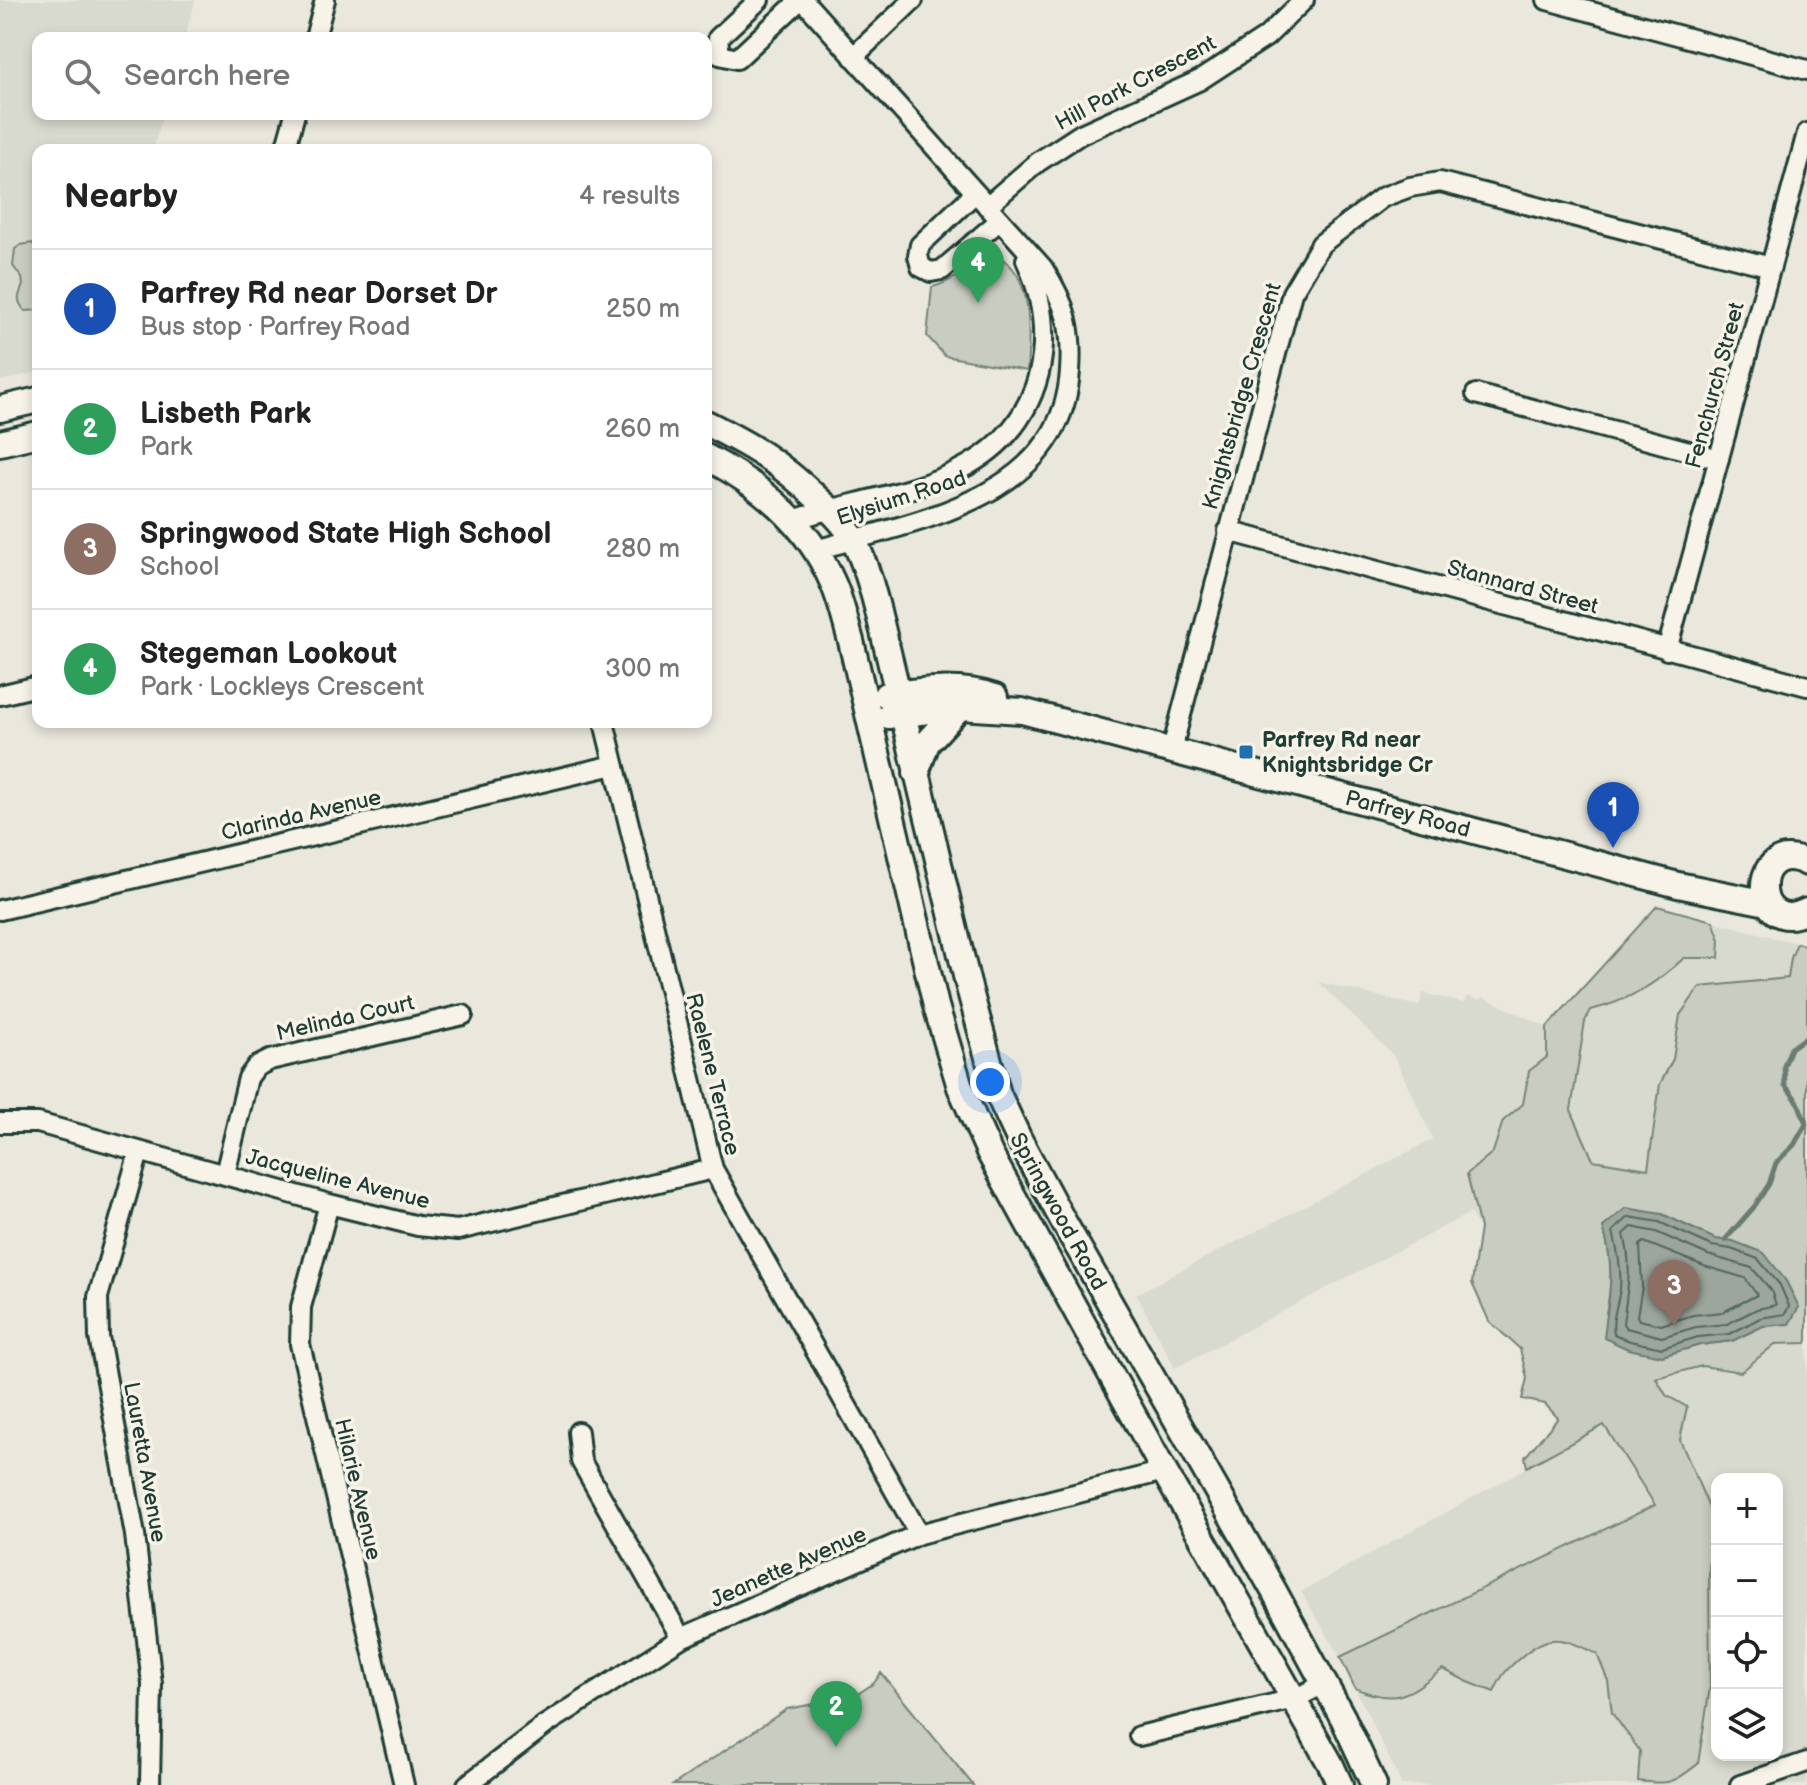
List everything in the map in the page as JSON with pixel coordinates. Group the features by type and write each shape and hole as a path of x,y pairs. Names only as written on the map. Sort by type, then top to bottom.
{"main road":[{"path":"0,409 32,401"},
{"name":"Springwood Road","path":"712,426 787,469 829,508 853,539 869,578 987,1059 1009,1119 1062,1219 1324,1684 1374,1785"},
{"path":"0,443 32,435"},
{"name":"Springwood Road","path":"712,460 739,474 773,499 816,550 833,583 851,641 936,1006 960,1087 990,1154 1340,1785"},
{"name":"Parfrey Road","path":"867,709 964,690 993,696 1022,711"},
{"name":"Parfrey Road","path":"900,703 1022,711 1701,891 1742,896 1767,903 1784,915 1807,911"},
{"path":"916,773 927,743 960,707"},
{"path":"1797,860 1807,841"},
{"name":"Parfrey Road","path":"1701,891 1738,884 1766,873 1775,863 1797,860"},
{"path":"1766,873 1762,889 1767,903"}],"street":[{"path":"317,32 325,0"},
{"path":"759,0 718,38 720,55 737,59 801,0"},
{"name":"Elysium Road","path":"801,0 1043,268 1068,315 1072,346 1070,382 1064,411 1051,436 1031,460 1006,481 980,498 938,515 816,550"},
{"path":"853,57 913,0"},
{"name":"Hill Park Crescent","path":"987,207 1038,162 1081,134 1200,80 1266,37 1304,0"},
{"path":"1547,0 1807,70"},
{"path":"287,144 293,120"},
{"name":"Fenchurch Street","path":"1667,650 1807,133"},
{"name":"Knightsbridge Crescent","path":"1172,749 1292,293 1321,244 1383,197 1410,187 1440,182 1771,267"},
{"name":"Elysium Road","path":"793,520 922,485 960,471 984,457 1009,434 1024,415 1034,392 1044,338 1036,283 1017,240"},
{"path":"1476,394 1719,459"},
{"name":"Stannard Street","path":"1228,531 1807,686"},
{"path":"0,695 32,687"},
{"name":"Raelene Terrace","path":"605,728 713,1169 919,1534"},
{"name":"Clarinda Avenue","path":"0,910 614,765"},
{"name":"Melinda Court","path":"225,1174 248,1078 256,1067 270,1060 463,1015"},
{"name":"Jacqueline Avenue","path":"0,1123 38,1123 329,1204 418,1226 458,1230 713,1169"},
{"name":"Lauretta Avenue","path":"139,1152 98,1297 99,1337 135,1535 152,1684 150,1785"},
{"name":"Hilarie Avenue","path":"329,1204 301,1307 300,1344 404,1785"},
{"path":"578,1432 581,1461 681,1638"},
{"name":"Jeanette Avenue","path":"467,1785 545,1725 681,1638 919,1534 1164,1471"},
{"path":"1139,1736 1294,1699 1324,1684"},
{"path":"1740,1785 1807,1762"}],"shaded area":[{"path":"0,0 195,0 187,32 32,32 32,120 161,120 155,144 32,144 32,373 0,381"},
{"path":"32,243 32,310 25,311 20,304 22,278 13,266 15,249"},
{"path":"988,253 1003,259 1022,285 1028,320 1027,371 945,356 927,336 932,287 955,277"},
{"path":"1657,906 1807,946 1807,1785 1402,1785 1340,1657 1301,1592 1604,1425 1470,1213 1175,1368 1136,1294 1433,1139 1394,1056 1318,982 1419,1006 1423,993 1464,1003 1467,996 1480,1000 1483,997 1547,1027"},
{"path":"1657,906 1713,921 1720,940 1719,958 1684,958 1641,990 1591,1010 1585,1021 1571,1110 1593,1160 1648,1169 1660,1084 1673,1059 1680,1015 1700,987 1788,978 1797,943 1807,946 1806,1343 1775,1344 1741,1372 1702,1366 1656,1378 1666,1395 1687,1407 1680,1440 1711,1512 1710,1687 1698,1764 1677,1779 1665,1782 1638,1781 1640,1751 1612,1713 1608,1681 1597,1654 1575,1644 1558,1640 1541,1643 1505,1672 1494,1692 1443,1669 1402,1695 1382,1696 1355,1688 1340,1657 1655,1505 1604,1425 1527,1467 1525,1457 1558,1418 1545,1404 1522,1399 1527,1378 1520,1349 1489,1321 1472,1283 1480,1228 1467,1174 1493,1152 1503,1121 1523,1104 1529,1071 1547,1057 1547,1027","holes":["1662,1214 1715,1239 1733,1241 1789,1324 1763,1326 1732,1341 1700,1345 1662,1356 1606,1313 1610,1270 1603,1227"]},
{"path":"881,1673 973,1785 673,1785 787,1709 853,1697 874,1683"}],"water":[{"path":"1626,1208 1662,1214 1715,1239 1733,1241 1764,1253 1786,1281 1799,1307 1789,1324 1763,1326 1732,1341 1700,1345 1662,1356 1628,1349 1604,1338 1610,1270 1603,1227"}],"waterway":[{"path":"1725,1240 1754,1207 1769,1184 1776,1163 1794,1145 1806,1124 1798,1102 1785,1085 1784,1066 1791,1048 1807,1037"}],"place":[{"name":"Stegeman Lookout","path":"978,303"},
{"name":"Parfrey Rd near Knightsbridge Cr","path":"1246,752"},
{"name":"Parfrey Rd near Dorset Dr","path":"1613,848"},
{"name":"Springwood State High School","path":"1674,1326"},
{"name":"Lisbeth Park","path":"836,1747"}]}
